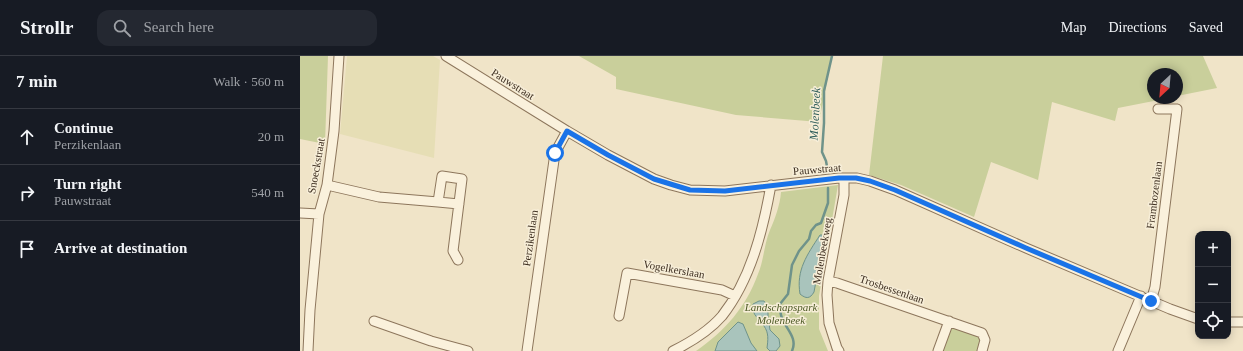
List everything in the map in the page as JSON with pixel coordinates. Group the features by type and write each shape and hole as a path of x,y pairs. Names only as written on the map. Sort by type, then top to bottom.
{"street":[{"name":"Snoeckstraat","path":"308,351 310,310 319,214 327,185 334,131 338,56"},
{"name":"Pauwstraat","path":"446,56 567,131 608,155 654,179 690,190 725,191 844,178 856,178 870,181 895,190 1179,313 1195,318"},
{"name":"Frambozenlaan","path":"1151,301 1155,286 1177,109 1158,109"},
{"name":"Perzikenlaan","path":"527,351 555,153 567,131"},
{"path":"438,202 442,176 462,179 453,251 458,260"},
{"name":"Molenbeekweg","path":"839,351 829,323 827,295 828,281 844,194 844,178"},
{"path":"327,185 379,197 459,204"},
{"path":"673,351 696,339 721,316 735,296 749,267 760,234 768,204 771,185"},
{"path":"300,213 319,214"},
{"name":"Vogelkerslaan","path":"619,316 627,273 722,290 735,296"},
{"name":"Trosbessenlaan","path":"828,281 982,333 986,340 982,351"},
{"path":"1118,351 1141,296"},
{"path":"938,351 949,321"},
{"path":"374,322 431,341 468,351"},
{"path":"1231,322 1243,322"}],"shaded area":[{"path":"347,56 433,56 440,60 434,158 340,134"}],"green space":[{"path":"300,56 328,56 325,144 300,139"},
{"path":"579,56 832,56 819,122 736,115 616,89 616,77"},
{"path":"883,56 1203,56 1217,88 1183,95 1183,68 1147,68 1147,102 1118,108 1115,121 1052,102 1038,180 991,162 974,217 901,185 869,175"},
{"name":"Landschapspark Molenbeek","path":"838,185 819,296 819,329 828,351 696,351 725,327 741,308 753,286 760,269 768,235 775,217 781,192"},
{"path":"953,327 980,336 982,340 978,351 942,351 950,328"}],"water":[{"path":"820,235 823,235 824,238 814,292 809,297 804,297 800,294 799,285 801,270 807,256"},
{"path":"759,301 764,301 768,307 770,330 779,339 780,346 776,351 770,351 767,348 767,331 754,312 753,304"},
{"path":"738,322 743,324 751,343 757,351 715,351 718,342"}],"waterway":[{"name":"Molenbeek","path":"828,172 826,161 822,152 824,91 832,56"},
{"name":"Molenbeek","path":"792,351 794,342 793,338 781,316 780,304 788,294 792,265 799,251 809,239 811,231 816,225 821,223 828,203 828,188"}],"route":[{"path":"555,153 567,131 608,155 654,179 690,190 725,191 839,178 856,178 870,181 895,190 1151,301"}]}
